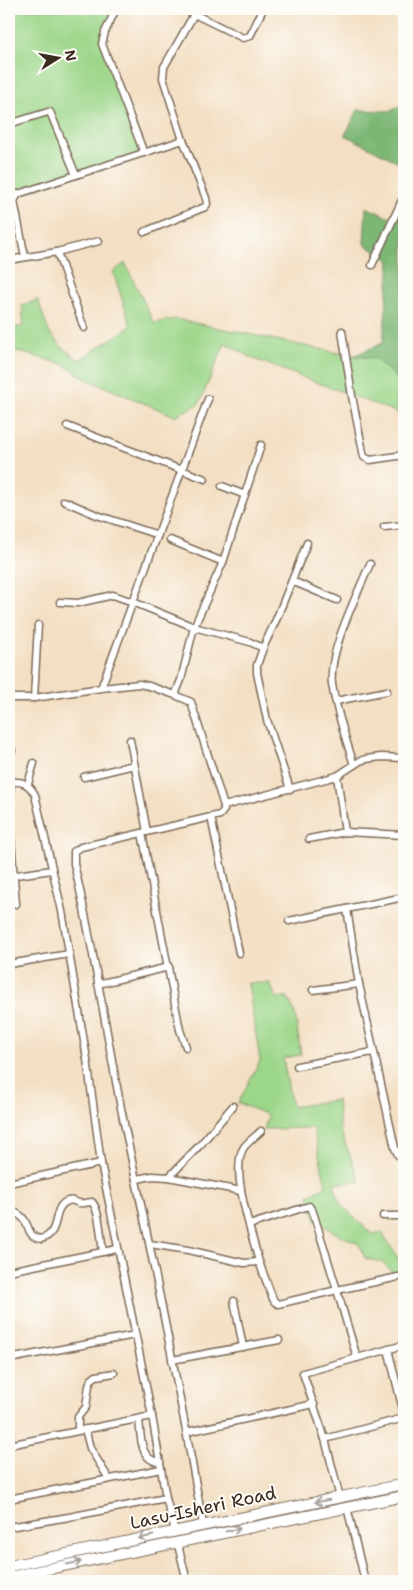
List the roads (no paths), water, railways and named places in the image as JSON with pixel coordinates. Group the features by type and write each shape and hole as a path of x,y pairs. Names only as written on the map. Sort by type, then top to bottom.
{"main road":[{"name":"Lasu-Isheri Road","path":"9,1577 99,1558 176,1536 202,1525 404,1484"},
{"name":"Lasu-Isheri Road","path":"9,1566 97,1547 176,1536 404,1496"},
{"path":"97,1547 99,1558"}],"street":[{"path":"116,9 102,44 144,153"},
{"path":"144,232 207,206 206,198 183,140 163,78 167,59 195,11 243,38 247,38 250,36 262,9"},
{"path":"9,124 50,112 76,175"},
{"path":"25,257 14,201 18,194 183,140"},
{"path":"372,265 404,196"},
{"path":"9,260 57,252 99,241"},
{"path":"57,252 84,328"},
{"path":"342,331 364,457 370,460 404,455"},
{"path":"101,688 208,399"},
{"path":"67,426 205,479"},
{"path":"175,695 181,680 194,627 223,562 261,445"},
{"path":"222,486 245,495"},
{"path":"64,501 158,535"},
{"path":"384,527 404,525"},
{"path":"170,540 223,562"},
{"path":"290,789 267,720 257,665 307,543"},
{"path":"354,765 336,701 332,684 332,672 335,655 346,621 370,564"},
{"path":"292,581 337,600"},
{"path":"60,602 78,603 112,595 194,627 250,642 263,648"},
{"path":"34,698 38,625"},
{"path":"9,698 34,698 139,684 150,686 191,702 224,806 222,812 211,816 78,847 74,851 74,864 125,1128 137,1179 187,1432 202,1525"},
{"path":"336,701 387,691"},
{"path":"130,740 144,833 180,1030 186,1047"},
{"path":"9,741 12,751"},
{"path":"224,806 337,776 366,759 381,757 404,758"},
{"path":"28,784 34,763"},
{"path":"84,777 134,765"},
{"path":"337,776 345,832"},
{"path":"9,803 10,781 22,781 28,784 35,795 62,911 88,1059 100,1163 152,1416 166,1498 186,1581"},
{"path":"9,814 12,876 16,904"},
{"path":"211,816 239,953"},
{"path":"309,839 345,832 404,834"},
{"path":"12,876 52,870"},
{"path":"289,921 404,897"},
{"path":"347,910 359,984 395,1148 398,1155 404,1158"},
{"path":"9,964 69,954"},
{"path":"98,984 169,967"},
{"path":"313,990 359,984"},
{"path":"297,1066 374,1052"},
{"path":"169,1177 201,1144 233,1106"},
{"path":"261,1131 243,1148 240,1160 241,1191 259,1262 273,1299 278,1304 403,1276"},
{"path":"9,1183 100,1163"},
{"path":"137,1179 152,1176 169,1177 241,1191"},
{"path":"9,1209 23,1219 32,1236 41,1239 50,1235 62,1204 72,1200 79,1203 92,1202 97,1212 103,1252"},
{"path":"250,1225 309,1206 313,1212 357,1358"},
{"path":"383,1216 404,1216"},
{"path":"150,1244 188,1250 244,1263 259,1262"},
{"path":"9,1271 117,1249"},
{"path":"234,1301 244,1347"},
{"path":"9,1359 135,1335"},
{"path":"172,1360 279,1340"},
{"path":"340,1498 325,1439 303,1374 404,1345"},
{"path":"388,1349 404,1414"},
{"path":"110,1479 90,1448 81,1429 78,1417 86,1406 91,1380 96,1376 114,1372"},
{"path":"187,1432 314,1404"},
{"path":"9,1428 10,1445 152,1416"},
{"path":"325,1439 404,1418"},
{"path":"139,1419 146,1456 160,1466"},
{"path":"9,1499 110,1479 160,1466"},
{"path":"9,1526 69,1517 166,1498"},
{"path":"347,1507 365,1581"}]}
